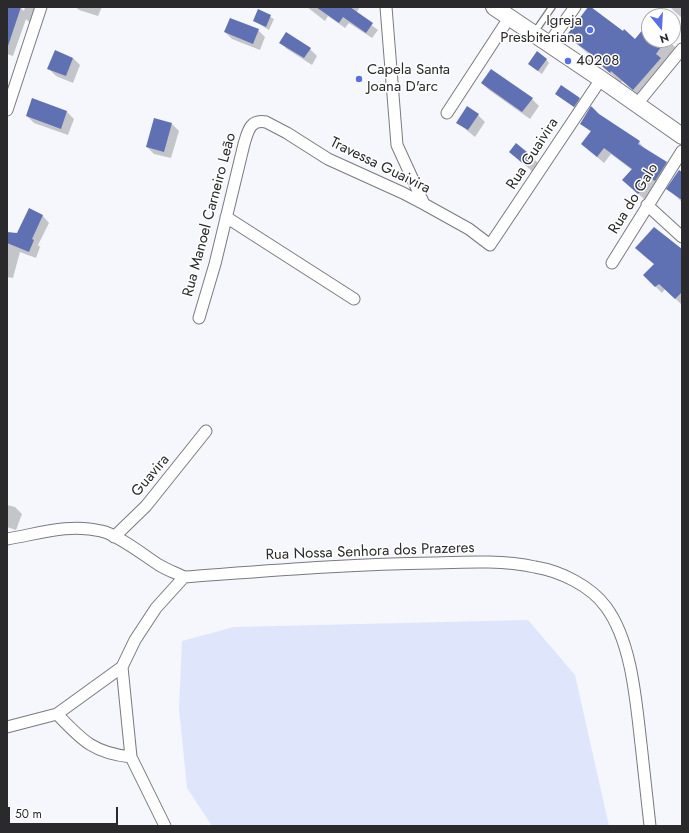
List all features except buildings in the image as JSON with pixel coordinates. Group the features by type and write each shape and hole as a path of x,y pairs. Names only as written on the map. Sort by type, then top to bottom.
{"main road":[{"path":"494,7 549,43 682,136"}],"street":[{"path":"7,110 41,7"},
{"path":"386,7 397,145 424,204"},
{"path":"549,43 575,7"},
{"path":"447,113 509,18"},
{"path":"637,104 682,49"},
{"name":"Rua Guaivira","path":"490,245 601,79"},
{"name":"Travessa Guaivira","path":"255,122 266,122 288,133 344,167 403,192 469,229 490,245"},
{"name":"Rua Manoel Carneiro Leão","path":"198,318 226,217 244,144 250,126 255,122"},
{"name":"Rua do Galo","path":"612,264 647,205 682,151"},
{"path":"647,205 682,237"},
{"path":"226,217 354,299"},
{"name":"Guavira","path":"114,537 146,506 206,431"},
{"name":"Rua Nossa Senhora dos Prazeres","path":"7,539 56,529 84,528 103,531 160,566 184,577 383,563 451,562 502,563 536,567 568,578 590,591 606,607 618,629 628,658 634,686 650,826"},
{"path":"7,727 56,714 122,667 135,640 156,608 184,577"},
{"path":"122,667 131,757 165,826"},
{"path":"56,714 78,736 95,748 116,755 131,757"}],"lane":[{"path":"533,33 552,7"}],"shaded area":[{"path":"528,620 575,675 609,826 212,826 187,788 179,709 182,641 234,627"}],"place":[{"name":"Igreja Presbiteriana","path":"590,30"},
{"name":"40208","path":"568,61"},
{"name":"Capela Santa Joana D'arc","path":"359,79"}]}
